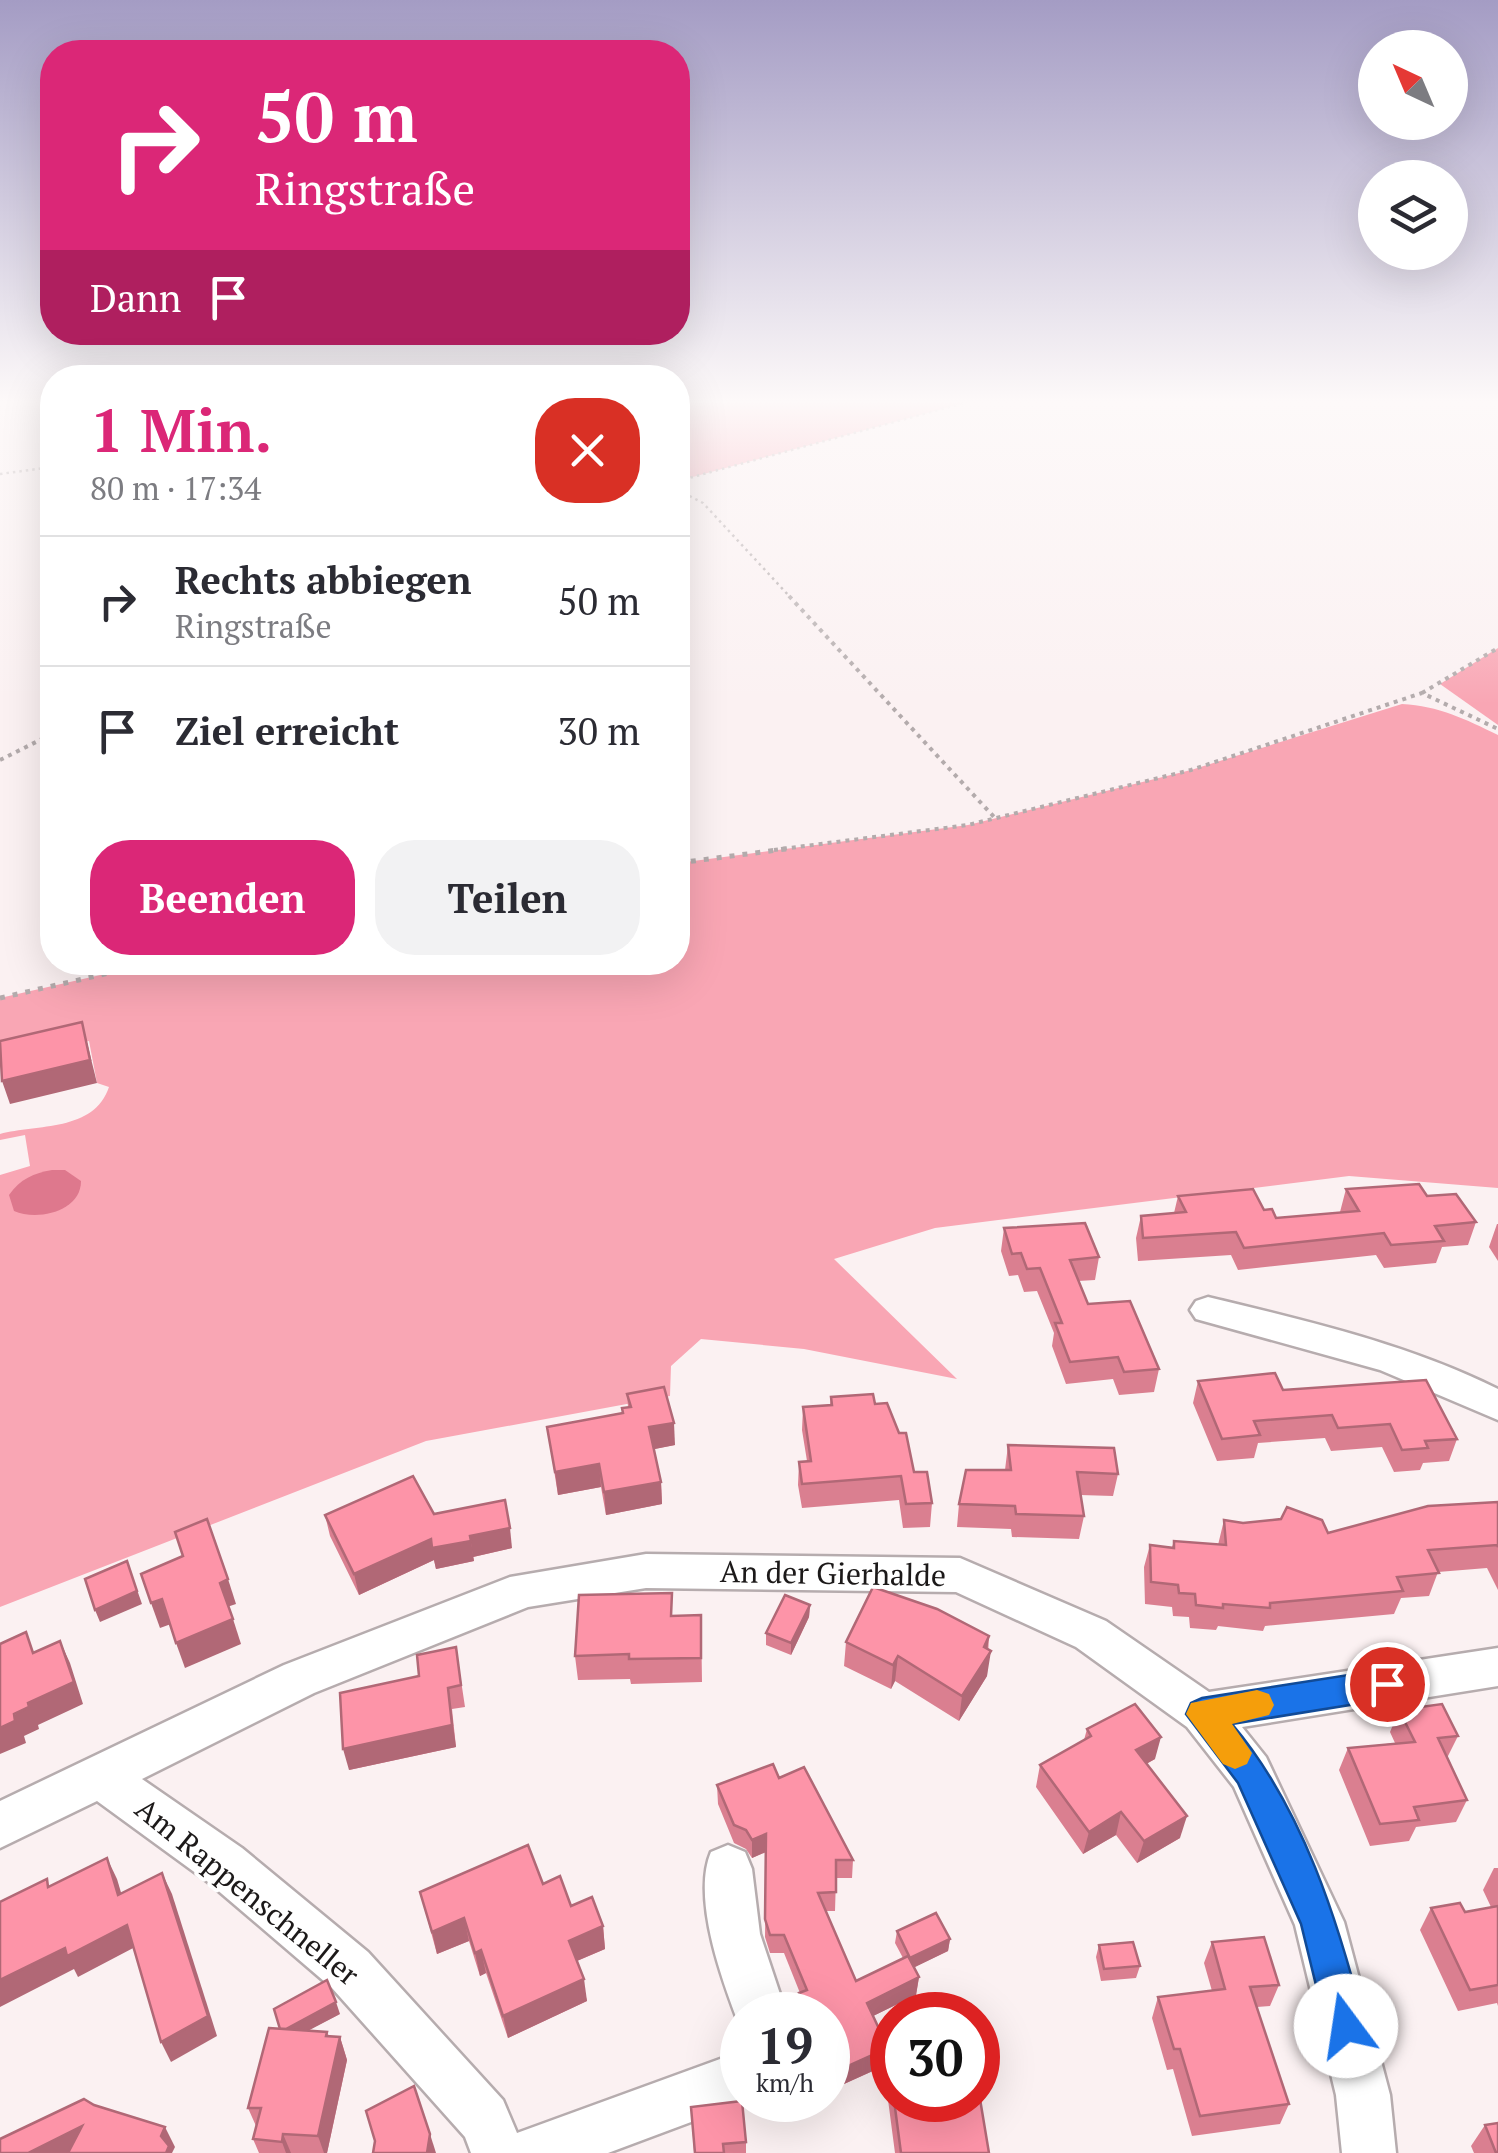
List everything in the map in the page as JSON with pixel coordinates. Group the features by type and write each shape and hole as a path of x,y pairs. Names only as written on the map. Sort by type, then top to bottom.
{"street":[{"path":"1208,1310 1298,1332 1444,1377 1498,1406"},
{"name":"An der Gierhalde","path":"0,1826 299,1679 525,1590 646,1571 960,1575 1091,1634 1202,1714 1250,1772 1319,1922 1364,2095 1369,2153"},
{"path":"1202,1714 1498,1666"},
{"name":"Am Rappenschneller","path":"102,1776 225,1865 350,1970 484,2119 498,2153"},
{"path":"728,1870 735,1934 754,1992"},
{"path":"534,2153 720,2085"}],"path":[{"path":"703,503 995,818"},
{"path":"690,861 995,818 1191,770 1422,693 1498,648"},
{"path":"1422,693 1498,729"},
{"path":"0,760 40,740"},
{"path":"0,998 100,975"}],"shaded area":[{"path":"1498,648 1498,725 1440,684"},
{"path":"1402,704 1440,710 1498,735 1498,1188 1349,1176 935,1228 834,1259 957,1379 804,1349 701,1339 671,1366 670,1396 426,1441 0,1607 0,1175 30,1166 25,1135 0,1140 0,1134 78,1119 102,1102 109,1087 97,1083 89,1041 0,1061 0,998 100,975 690,975 690,861 968,825 1191,770"},
{"path":"65,1170 81,1181 74,1200 45,1214 14,1211 9,1195 13,1189 28,1178"}],"building":[{"path":"82,1022 90,1060 2,1081 0,1041"},
{"path":"1419,1184 1427,1196 1456,1194 1476,1222 1435,1226 1444,1241 1391,1245 1384,1233 1244,1248 1236,1232 1143,1238 1141,1216 1186,1212 1178,1196 1253,1189 1264,1210 1272,1209 1276,1218 1359,1211 1346,1189"},
{"path":"1085,1223 1099,1257 1070,1260 1088,1304 1130,1301 1159,1369 1124,1372 1118,1357 1070,1362 1055,1323 1062,1323 1040,1268 1027,1269 1021,1253 1012,1254 1004,1228"},
{"path":"1275,1373 1283,1390 1426,1380 1457,1439 1425,1441 1428,1448 1402,1450 1390,1424 1338,1428 1332,1415 1254,1421 1260,1435 1222,1439 1198,1381"},
{"path":"664,1387 674,1423 649,1427 661,1482 604,1492 599,1464 555,1472 547,1427 623,1413 622,1408 631,1407 627,1394"},
{"path":"873,1394 875,1404 887,1403 899,1433 906,1433 914,1472 927,1472 932,1503 906,1504 901,1476 802,1484 799,1462 811,1461 803,1407 832,1405 831,1397"},
{"path":"1008,1445 1114,1448 1118,1474 1077,1472 1084,1516 1016,1514 1015,1506 959,1504 966,1470 1011,1470"},
{"path":"413,1476 434,1514 505,1500 510,1528 432,1548 431,1539 354,1574 325,1515"},
{"path":"1498,1502 1498,1547 1428,1550 1439,1573 1397,1577 1403,1591 1270,1603 1270,1608 1223,1604 1223,1608 1196,1605 1195,1594 1179,1593 1178,1585 1151,1582 1150,1545 1174,1548 1174,1541 1226,1545 1224,1520 1243,1523 1281,1519 1287,1507 1322,1520 1328,1533 1428,1506"},
{"path":"207,1519 228,1579 220,1583 233,1619 176,1643 162,1599 151,1603 141,1574 183,1556 175,1532"},
{"path":"127,1561 137,1591 95,1610 85,1579"},
{"path":"873,1587 937,1609 989,1636 984,1647 991,1651 962,1696 898,1656 893,1665 846,1642"},
{"path":"672,1593 671,1616 701,1615 701,1658 575,1656 579,1595"},
{"path":"785,1595 810,1605 791,1643 766,1633"},
{"path":"26,1632 33,1653 60,1641 74,1682 28,1703 29,1707 14,1714 15,1721 0,1728 0,1644"},
{"path":"456,1647 461,1685 448,1688 452,1725 343,1749 340,1693 419,1676 417,1655"},
{"path":"1135,1704 1161,1737 1136,1750 1187,1816 1144,1841 1121,1812 1089,1832 1040,1765 1091,1736 1087,1729"},
{"path":"1442,1704 1458,1736 1438,1738 1467,1800 1414,1807 1419,1820 1380,1824 1348,1748 1415,1742 1399,1710"},
{"path":"773,1764 779,1778 804,1767 853,1860 836,1860 836,1892 818,1893 856,1981 908,1956 919,1977 889,1992 870,1992 870,2056 850,2065 850,1992 802,1992 807,1990 784,1935 770,1935 765,1919 766,1834 752,1840 746,1830 734,1825 717,1785"},
{"path":"528,1845 543,1884 560,1876 571,1906 592,1897 603,1926 569,1941 584,1979 503,2016 481,1950 475,1953 464,1918 432,1932 420,1892"},
{"path":"107,1858 118,1895 162,1873 208,2016 161,2042 127,1925 67,1956 65,1948 0,1980 0,1902 47,1879 48,1887"},
{"path":"1460,1903 1465,1912 1498,1906 1498,1985 1470,1990 1431,1908"},
{"path":"936,1913 950,1939 910,1958 897,1931"},
{"path":"1264,1937 1279,1985 1250,1987 1289,2104 1200,2116 1180,2049 1174,2049 1158,1997 1225,1989 1212,1942"},
{"path":"1133,1942 1140,1966 1104,1969 1099,1945"},
{"path":"327,1980 336,2002 280,2029 274,2009"},
{"path":"269,2028 327,2032 326,2036 340,2037 318,2136 283,2134 282,2142 253,2139 261,2108 248,2108"},
{"path":"414,2086 430,2134 427,2153 373,2153 375,2141 366,2111"},
{"path":"84,2099 165,2127 161,2136 169,2146 166,2153 68,2153 82,2126 28,2153 0,2153 0,2139"},
{"path":"720,2104 720,2122 744,2122 746,2142 723,2144 724,2153 695,2153 691,2107"},
{"path":"897,2122 984,2122 989,2153 901,2153"},
{"path":"1498,2123 1498,2153 1496,2153 1485,2125"}],"slow traffic":[{"path":"1235,1753 1202,1714 1257,1705"}],"route":[{"path":"1346,2026 1319,1922 1292,1862 1250,1772 1202,1714 1387,1684"}]}
